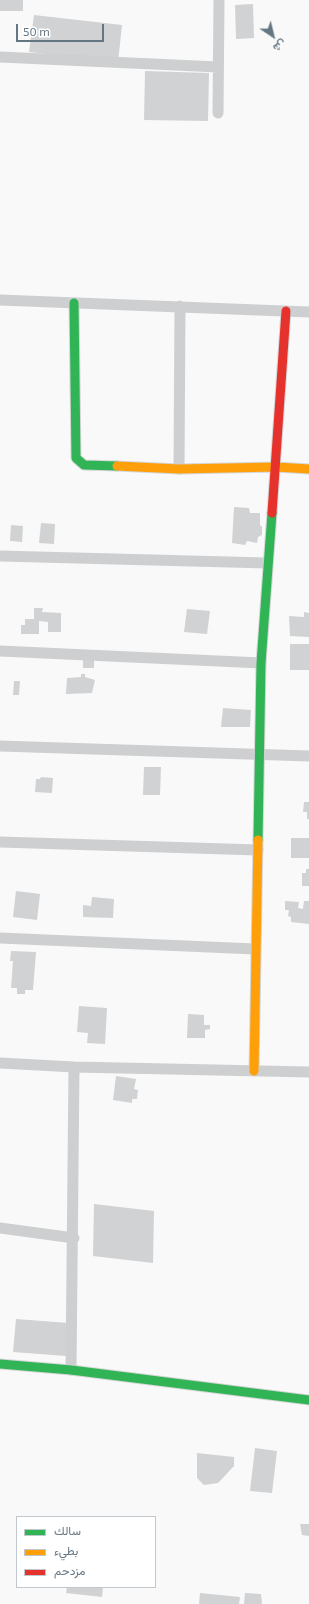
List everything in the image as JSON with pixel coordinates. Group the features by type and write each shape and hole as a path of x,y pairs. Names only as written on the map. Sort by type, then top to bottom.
{"street":[{"path":"218,113 219,0"},
{"path":"0,57 218,67"},
{"path":"0,300 309,312"},
{"path":"74,303 76,458 84,466 179,469 276,467 309,469"},
{"path":"179,469 180,306"},
{"path":"254,1071 261,663 286,311"},
{"path":"0,556 267,563"},
{"path":"0,652 261,663"},
{"path":"0,746 309,756"},
{"path":"0,842 258,850"},
{"path":"0,938 255,949"},
{"path":"0,1063 74,1068 309,1072"},
{"path":"71,1370 74,1238 74,1068"},
{"path":"0,1228 74,1238"},
{"path":"0,1364 71,1370 309,1400"}],"building":[{"path":"0,0 23,0 23,11 0,11"},
{"path":"253,4 254,38 236,39 235,5"},
{"path":"34,15 122,25 118,62 29,52"},
{"path":"145,71 209,73 208,121 144,120"},
{"path":"234,507 249,508 250,513 260,513 262,535 258,537 257,543 247,541 245,545 232,543"},
{"path":"41,523 55,524 54,544 39,543"},
{"path":"11,525 23,526 22,542 10,541"},
{"path":"34,608 43,608 42,612 61,613 61,632 48,632 48,622 39,621 39,634 21,634 21,625 25,625 25,619 34,619"},
{"path":"187,609 210,611 207,634 184,632"},
{"path":"304,612 309,613 309,637 290,636 289,616 304,617"},
{"path":"290,644 309,644 309,670 290,670"},
{"path":"83,659 94,660 94,668 83,668"},
{"path":"81,674 85,674 85,677 95,680 92,693 66,694 67,678 81,677"},
{"path":"14,681 20,681 19,695 13,695"},
{"path":"223,708 251,710 250,727 221,727"},
{"path":"144,767 161,767 160,795 143,795"},
{"path":"41,777 53,778 52,793 35,792 36,779 40,779"},
{"path":"304,802 309,802 309,819 307,819 307,812 303,812"},
{"path":"291,838 309,838 309,858 291,858"},
{"path":"306,869 309,869 309,886 302,886 302,873 306,873"},
{"path":"16,891 40,894 37,920 13,917"},
{"path":"92,897 114,899 113,918 83,917 83,905 91,906"},
{"path":"285,901 299,902 298,908 303,909 304,901 309,901 309,924 291,922 291,917 288,916 289,910 285,910"},
{"path":"11,951 36,952 33,990 25,990 25,994 17,994 17,988 11,988 13,961 10,961"},
{"path":"79,1006 107,1008 105,1044 87,1043 88,1033 77,1032"},
{"path":"188,1014 204,1015 204,1025 210,1025 210,1029 205,1030 205,1038 187,1038"},
{"path":"116,1076 136,1079 134,1089 138,1090 137,1099 132,1099 132,1103 113,1100"},
{"path":"94,1204 154,1211 153,1263 93,1256"},
{"path":"16,1319 69,1323 66,1356 13,1352"},
{"path":"255,1448 277,1451 272,1493 250,1491"},
{"path":"197,1453 234,1457 234,1466 218,1483 204,1485 197,1478"},
{"path":"300,1524 309,1524 309,1536 302,1535"},
{"path":"67,1588 103,1588 102,1597 66,1593"},
{"path":"200,1593 240,1597 239,1604 199,1604"},
{"path":"245,1593 261,1594 262,1604 244,1604"}],"traffic: fast":[{"path":"74,303 76,458 84,465 117,466"},
{"path":"258,840 261,663 272,513"},
{"path":"0,1364 71,1370 309,1400"}],"traffic: slow":[{"path":"117,466 179,469 276,467 309,469"},
{"path":"254,1071 258,840"}],"traffic: jam":[{"path":"272,513 286,311"}]}
